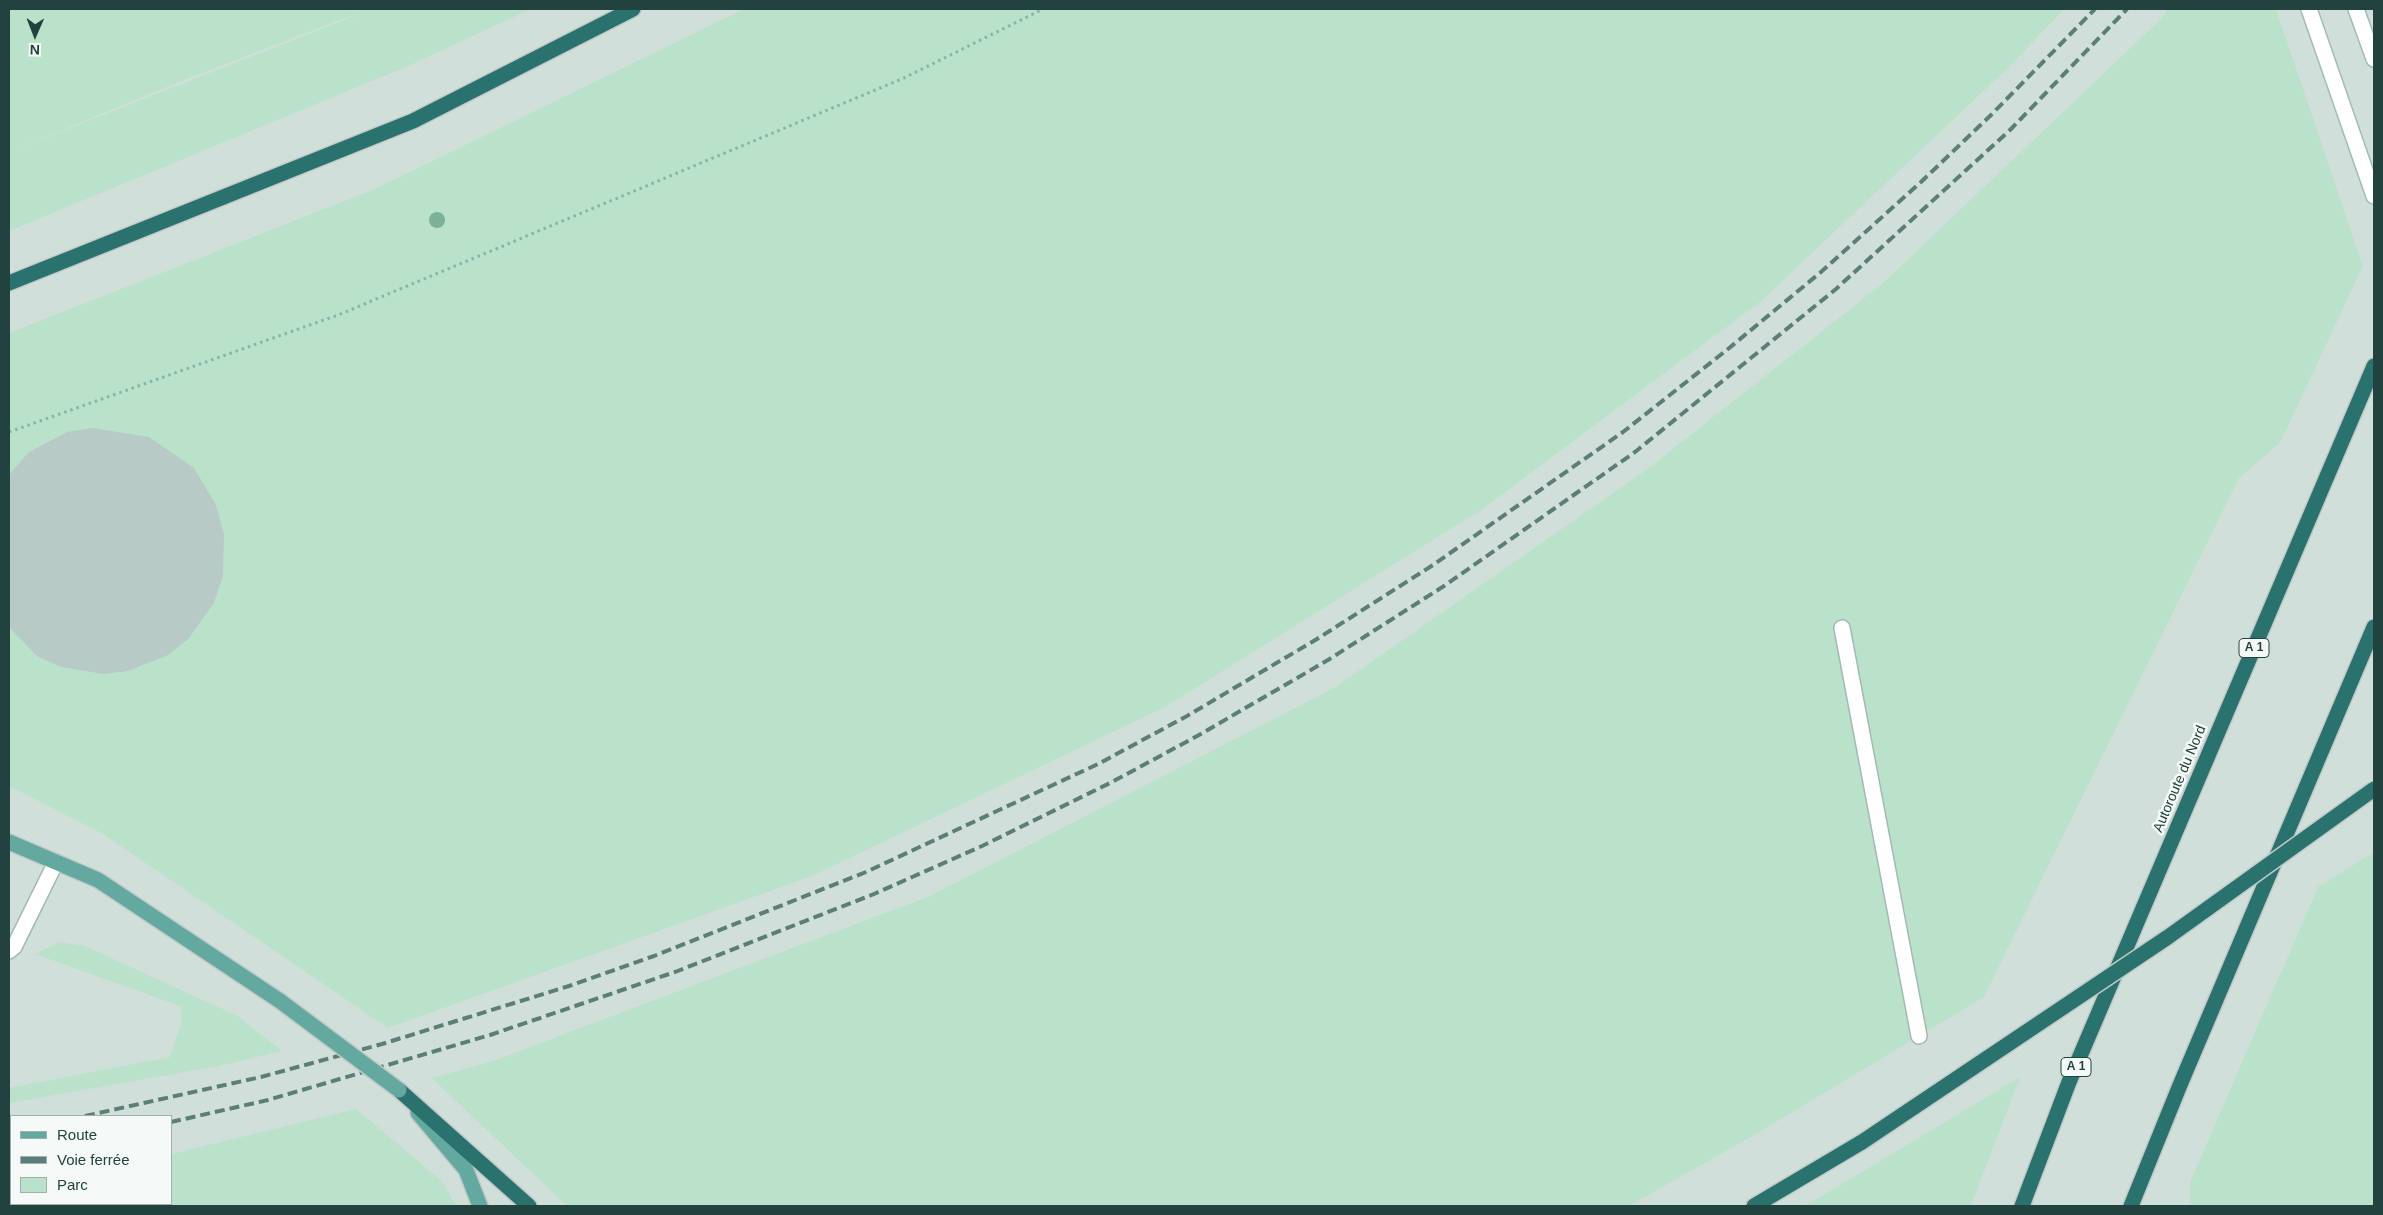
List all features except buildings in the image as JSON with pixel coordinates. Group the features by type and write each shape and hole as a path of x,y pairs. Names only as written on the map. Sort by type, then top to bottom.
{"highway":[{"path":"9,283 413,121 632,9"},
{"name":"Autoroute du Nord","path":"2022,1206 2073,1073 2374,366"},
{"path":"2131,1206 2180,1085 2374,627"},
{"path":"1754,1206 1862,1142 2168,937 2374,789"},
{"path":"399,1090 529,1206"}],"main road":[{"path":"2309,9 2374,196"},
{"path":"2356,9 2374,59"},
{"path":"1842,628 1919,1036"},
{"path":"9,842 98,880 280,1001 399,1090 466,1170 480,1206"},
{"path":"9,951 14,947 56,862"}],"path":[{"path":"9,432 338,315 904,78 1043,9"}],"shaded area":[{"path":"9,9 2374,9 2374,1206 9,1206"}],"green space":[{"path":"9,9 531,9 406,67 9,231","holes":["354,16 14,150 184,80"]},
{"path":"744,9 2064,9 2010,66 1760,302 1481,510 1165,707 812,876 388,1028 103,834 9,786 9,333 375,189"},
{"path":"2168,9 2276,9 2363,266 2280,443 2239,478 1984,997 1754,1135 1629,1206 567,1206 432,1078 493,1061 930,896 1334,688 1646,470 1882,284 2160,20"},
{"path":"2374,852 2374,1206 2190,1206 2190,1182 2318,887"},
{"path":"60,942 85,946 238,1016 282,1051 219,1066 9,1103 9,1088 170,1057 182,1020 180,1006 35,954"},
{"path":"2020,1077 1971,1206 1805,1206"},
{"path":"356,1109 442,1181 456,1206 9,1206 9,1184 10,1205 172,1205 172,1154"}],"railway":[{"path":"90,1115 261,1077 382,1044 569,986 654,956 866,872 1098,764 1187,716 1317,639 1433,565 1623,432 1821,272 1921,182 1991,115 2095,9"},
{"path":"172,1122 268,1100 490,1035 675,972 874,894 982,846 1112,782 1199,735 1328,660 1444,586 1635,452 1836,289 2010,130 2127,9"}]}
